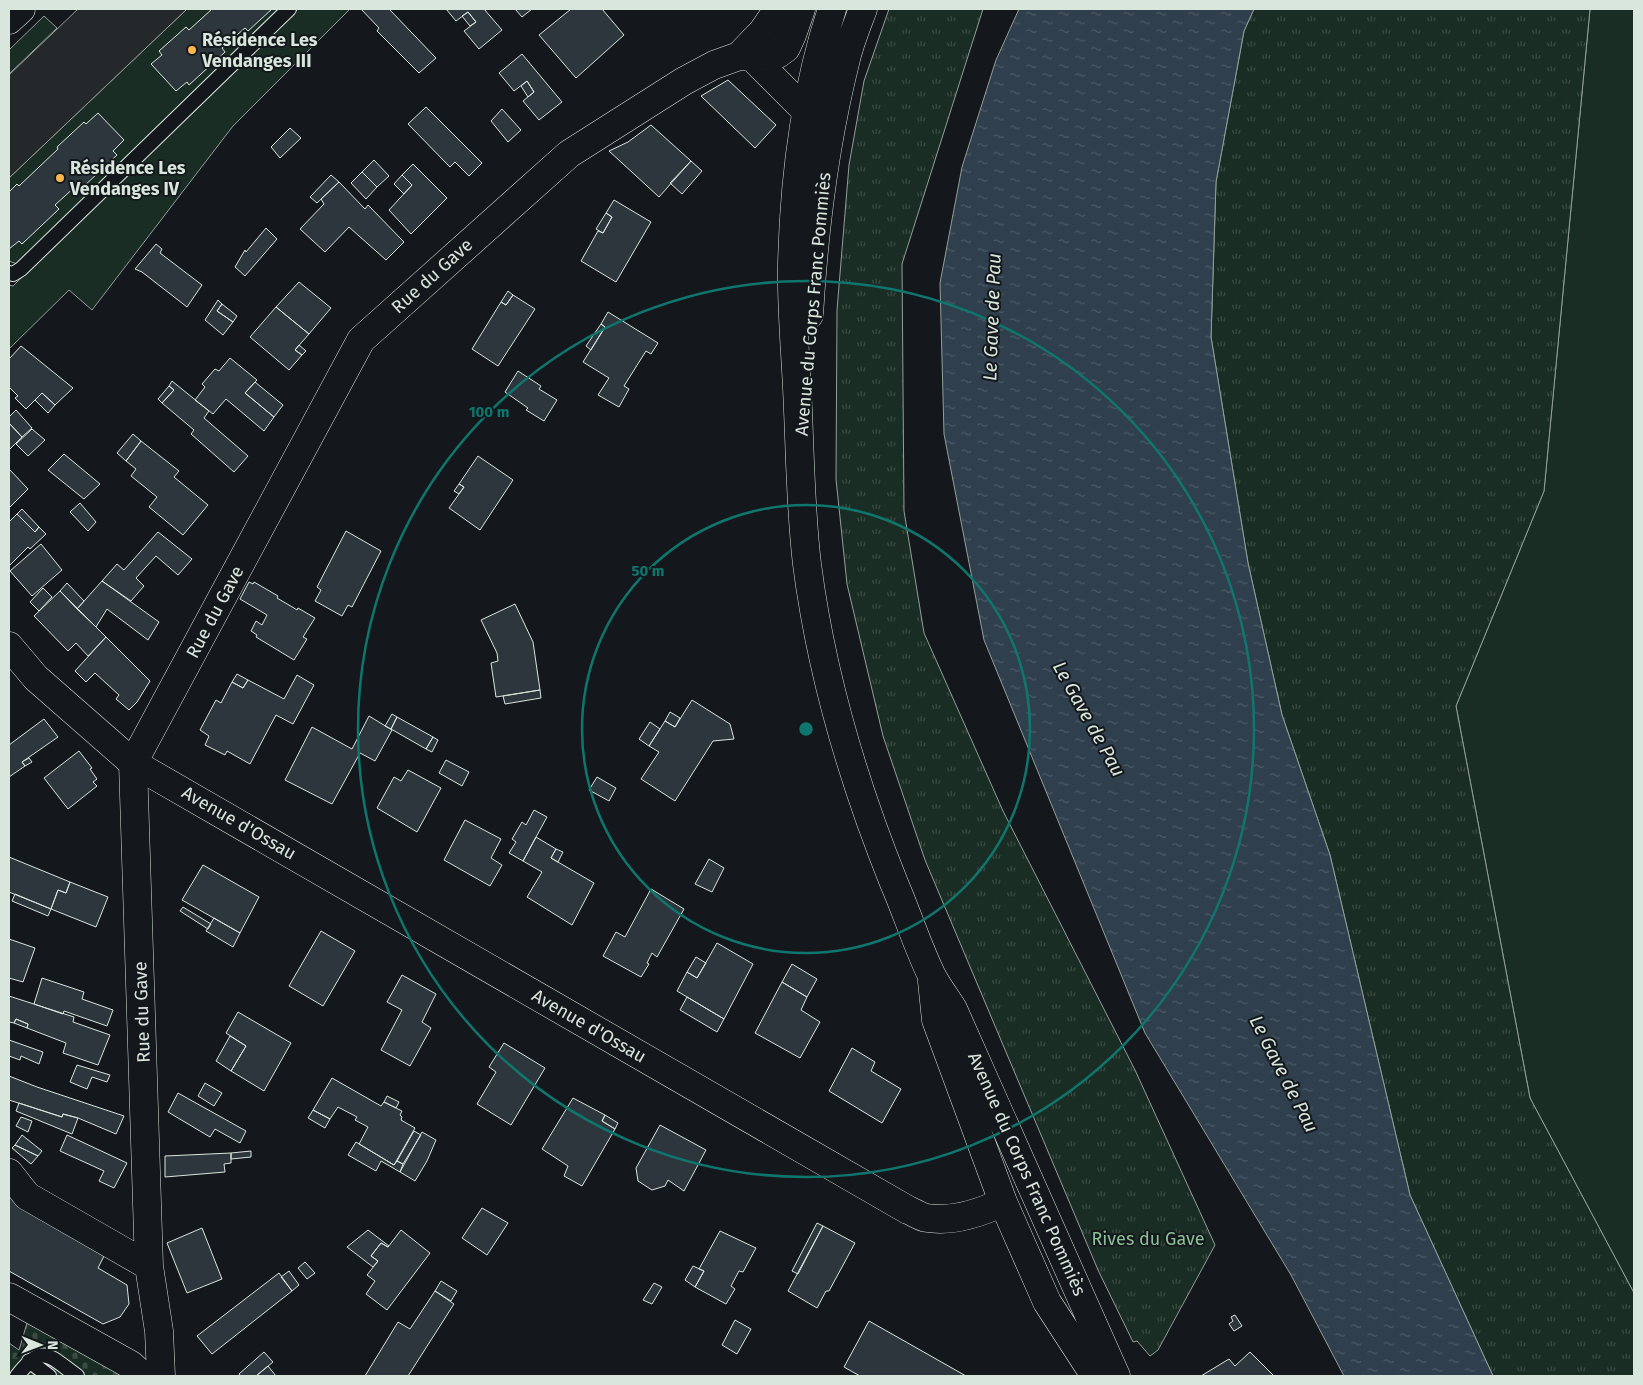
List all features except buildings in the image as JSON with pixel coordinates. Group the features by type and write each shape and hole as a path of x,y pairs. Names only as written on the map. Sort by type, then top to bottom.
{"street":[{"path":"9,20 21,9"},
{"name":"Rue du Gave","path":"746,56 778,9"},
{"name":"Rue du Gave","path":"161,1376 159,1331 149,1266 133,763 361,340 569,154 714,64 746,56 778,54 786,48 801,9"},
{"name":"Avenue du Corps Franc Pommiès","path":"832,9 818,50 800,148 792,265 800,454 807,563 826,672 866,808 887,866 932,975 953,1009 1116,1376"},
{"name":"Avenue du Corps Franc Pommiès","path":"800,454 811,282 825,162 846,58 863,9"},
{"path":"746,56 807,112"},
{"name":"Avenue d'Ossau","path":"9,646 36,678 133,763 908,1210 926,1218 954,1218 986,1210 1004,1202"},
{"name":"Avenue du Corps Franc Pommiès","path":"932,975 936,1020 1004,1202 1047,1302 1095,1376"},
{"path":"9,1173 27,1196 149,1266"},
{"path":"1004,1202 1053,1234"},
{"path":"9,1297 131,1365 143,1376"}],"lane":[{"path":"9,273 13,274 21,269 289,9"},
{"path":"16,1374 29,1361 38,1356 48,1356 78,1376"},
{"path":"29,1361 49,1376"}],"green space":[{"path":"187,9 278,9 17,264 9,261 9,178"},
{"path":"298,9 350,9 233,126 92,310 69,290 9,349 9,285 13,286"},
{"name":"Rives du Gave","path":"889,9 983,9 902,264 904,511 924,633 1003,811 1135,1070 1215,1245 1158,1350 1150,1356 1137,1341 1133,1342 1098,1270 925,860 883,736 847,584 836,479 837,310 849,165 864,81"},
{"path":"1254,9 1590,9 1544,491 1456,706 1530,1098 1634,1293 1634,1376 1493,1376 1410,1195 1330,855 1282,715 1248,563 1211,337 1216,182 1244,31"},
{"path":"1590,9 1634,9 1634,1293 1530,1098 1456,706 1544,491"},
{"path":"44,16 57,28 9,74 9,50"},
{"path":"27,1323 120,1371 121,1376 9,1376 9,1343 19,1350"}],"shaded area":[{"path":"78,9 187,9 9,178 9,75"}],"water":[{"name":"Le Gave de Pau","path":"1019,9 1254,9 1244,31 1216,182 1211,337 1248,563 1282,715 1330,855 1410,1195 1493,1376 1344,1376 1291,1275 1145,1033 984,640 944,434 940,283 962,167 996,60"}],"place":[{"name":"Résidence Les Vendanges III","path":"192,50"},
{"name":"Résidence Les Vendanges IV","path":"60,178"}]}
